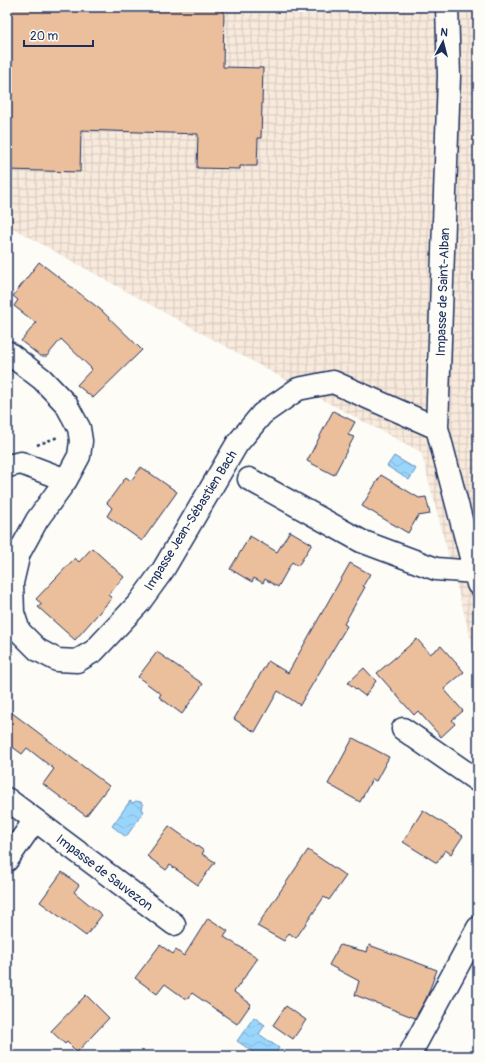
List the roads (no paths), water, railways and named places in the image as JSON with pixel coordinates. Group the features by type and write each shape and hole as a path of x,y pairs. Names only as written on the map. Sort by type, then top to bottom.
{"street":[{"name":"Impasse de Saint-Alban","path":"249,479 362,541 436,569 476,578 437,428 449,76 447,7"},
{"name":"Impasse Jean-Sébastien Bach","path":"7,352 47,384 66,404 79,428 81,441 79,456 66,480 37,520 19,553 12,583 13,613 19,631 38,650 57,660 77,661 94,651 139,603 163,570 237,444 262,414 298,389 332,382 437,428"},
{"path":"7,466 21,463 66,480"},
{"path":"403,729 478,781"},
{"name":"Impasse de Sauvezon","path":"7,799 174,924"},
{"path":"7,860 35,820"},
{"path":"409,1056 472,954 478,928"}],"water":[{"path":"394,456 416,469 409,480 387,466"},
{"path":"130,801 133,803 136,801 141,802 143,805 142,810 144,811 126,837 112,826"},
{"path":"254,1017 265,1025 259,1034 279,1048 274,1056 259,1056 237,1041"}]}
